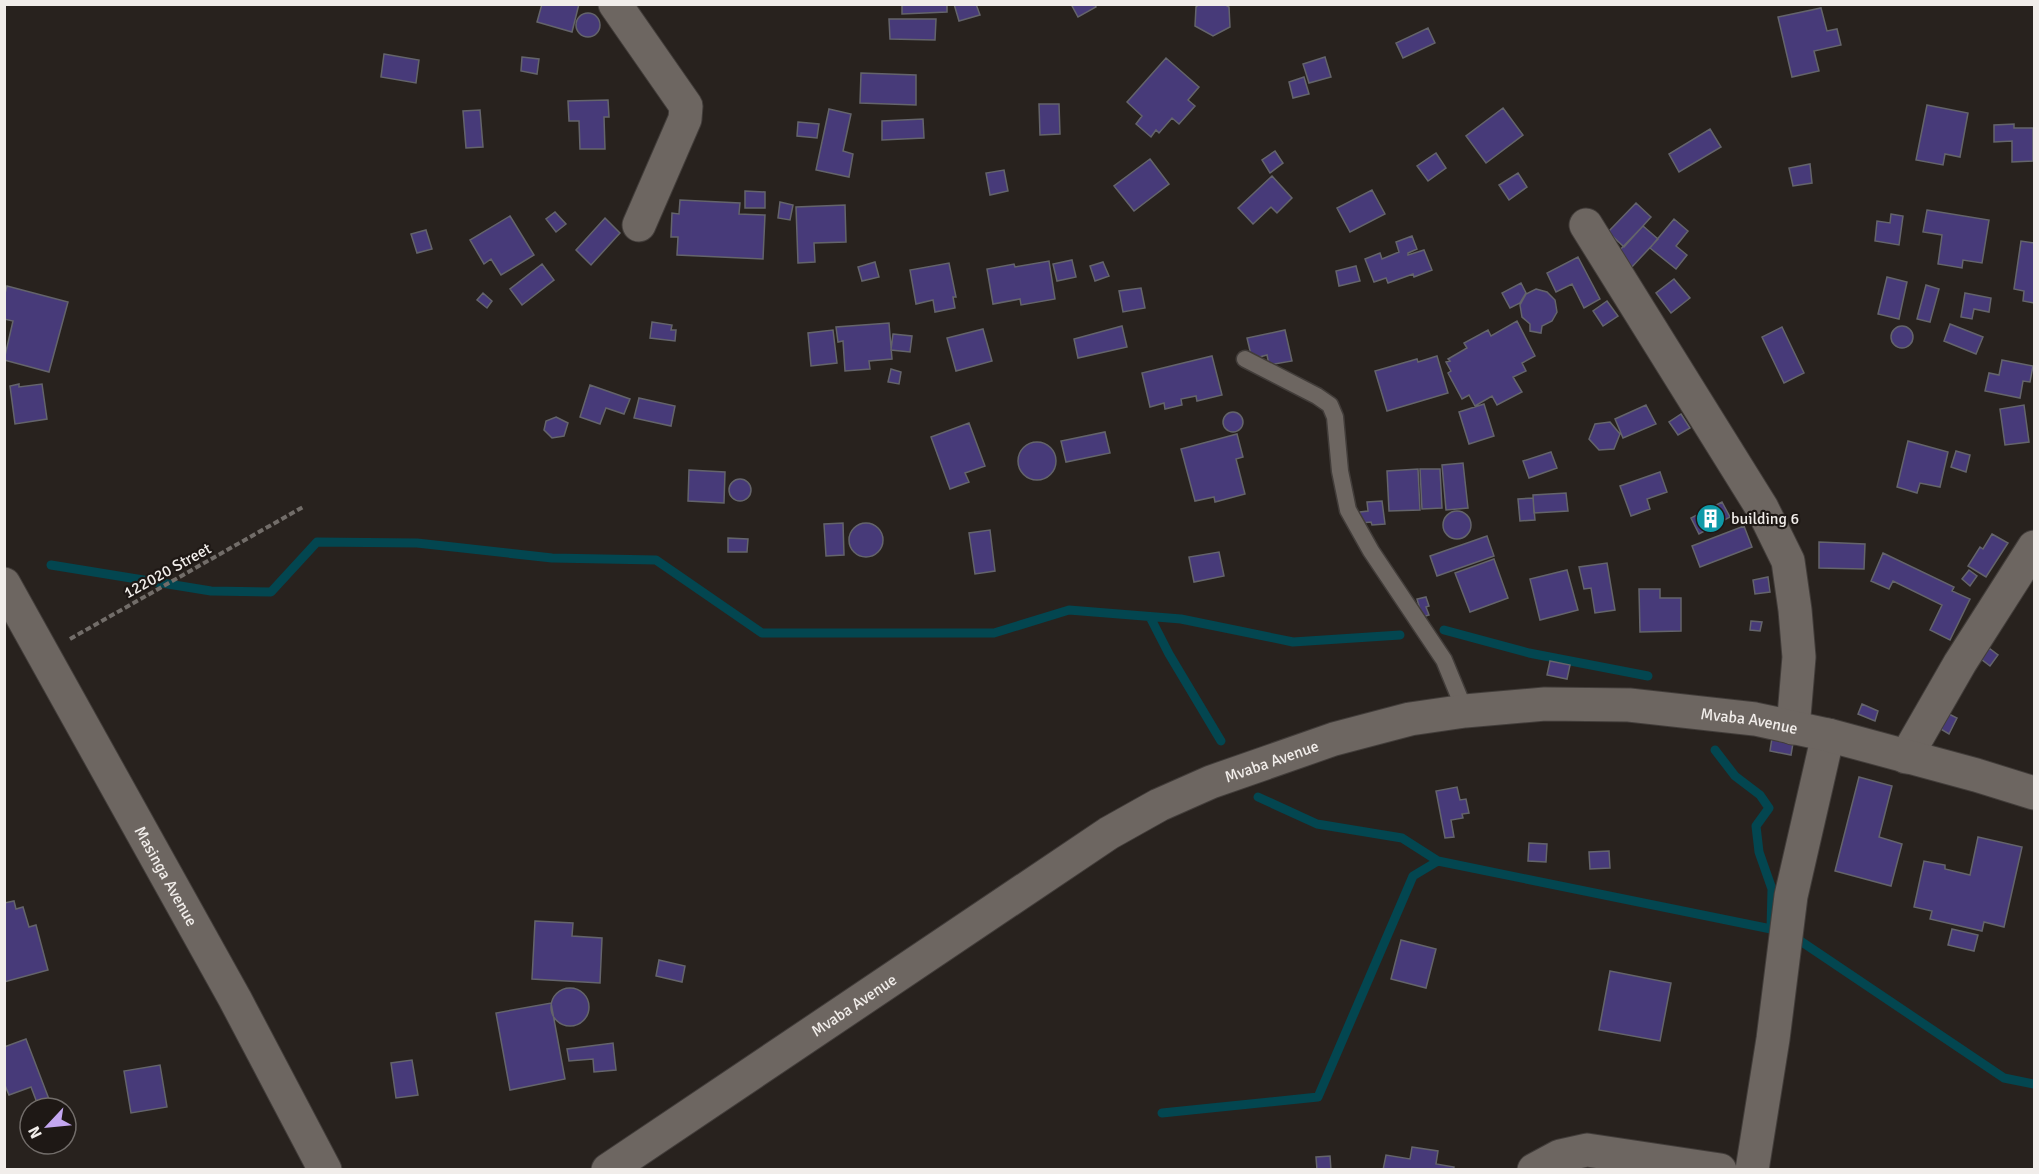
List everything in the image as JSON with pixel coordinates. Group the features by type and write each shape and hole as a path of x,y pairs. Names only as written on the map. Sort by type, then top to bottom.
{"street":[{"path":"615,4 686,106 685,119 639,225"},
{"path":"1586,225 1762,508 1788,561 1799,657 1793,728"},
{"path":"1906,757 1960,663 2034,547"},
{"name":"Masinga Avenue","path":"4,584 235,999 325,1170"},
{"name":"Mvaba Avenue","path":"608,1170 1109,833 1160,805 1211,782 1334,739 1410,719 1465,711 1545,704 1629,705 1755,719 1828,735 2034,793"},
{"path":"1752,1170 1773,1039 1791,896 1828,735"},
{"path":"1534,1170 1560,1156 1587,1149 1720,1170"}],"lane":[{"path":"1245,359 1330,405 1335,417 1340,471 1348,510 1371,551 1444,660 1465,711"}],"path":[{"name":"122020 Street","path":"43,654 303,507"}],"building":[{"path":"542,4 579,4 572,32 537,22"},
{"path":"902,4 947,4 947,12 902,14"},
{"path":"954,4 976,4 980,15 959,21"},
{"path":"1071,4 1095,4 1096,7 1078,17"},
{"path":"1200,4 1224,4 1229,7 1230,27 1213,36 1195,26 1196,7"},
{"path":"1821,8 1827,31 1837,29 1841,45 1814,51 1819,71 1792,77 1778,17"},
{"path":"588,13 596,17 600,25 596,33 588,37 580,33 576,25 580,17"},
{"path":"889,19 936,19 935,40 890,39"},
{"path":"1428,28 1435,43 1403,58 1396,43"},
{"path":"384,54 419,60 416,83 381,77"},
{"path":"522,57 539,59 537,74 521,71"},
{"path":"1325,57 1331,77 1309,83 1303,64"},
{"path":"1166,58 1199,87 1188,100 1195,106 1179,124 1172,118 1159,133 1156,130 1151,137 1136,124 1142,116 1127,102"},
{"path":"861,73 916,75 916,105 860,103"},
{"path":"1304,77 1309,94 1293,98 1289,82"},
{"path":"608,100 609,117 604,117 605,149 580,149 579,121 569,121 568,101"},
{"path":"1039,104 1059,104 1060,134 1040,135"},
{"path":"1927,105 1968,113 1960,157 1945,154 1943,165 1916,160"},
{"path":"1503,108 1523,135 1486,163 1466,136"},
{"path":"829,109 851,114 843,151 853,154 849,177 816,170"},
{"path":"480,110 483,147 466,148 463,111"},
{"path":"923,119 924,138 882,140 882,121"},
{"path":"798,122 819,124 817,138 797,136"},
{"path":"2014,124 2014,128 2033,128 2033,161 2012,162 2012,141 1994,142 1994,125"},
{"path":"1710,129 1721,147 1679,172 1669,154"},
{"path":"1275,151 1283,163 1270,173 1262,160"},
{"path":"1436,153 1446,168 1428,181 1417,166"},
{"path":"1150,159 1169,184 1134,211 1114,186"},
{"path":"1810,164 1812,183 1793,186 1789,168"},
{"path":"1004,170 1008,191 990,195 986,173"},
{"path":"1518,173 1527,187 1509,200 1499,185"},
{"path":"1272,176 1292,198 1277,213 1271,207 1253,224 1238,208"},
{"path":"1372,190 1385,214 1350,232 1337,208"},
{"path":"745,191 765,192 765,208 745,208"},
{"path":"680,200 740,203 739,214 765,215 763,259 677,255 678,237 671,237 672,213 679,214"},
{"path":"780,202 793,205 790,220 778,218"},
{"path":"1636,203 1651,217 1624,247 1608,232"},
{"path":"845,205 846,242 814,243 815,262 798,263 796,207"},
{"path":"1927,210 1989,220 1982,263 1963,260 1962,268 1938,264 1942,235 1923,232"},
{"path":"555,212 566,224 556,232 546,219"},
{"path":"1891,214 1903,216 1899,245 1875,241 1877,221 1890,223"},
{"path":"510,216 534,255 501,275 491,259 484,264 470,240"},
{"path":"605,218 620,233 591,265 576,250"},
{"path":"1674,219 1688,231 1676,246 1687,255 1676,269 1650,248"},
{"path":"1643,226 1658,239 1630,269 1615,255"},
{"path":"426,230 432,249 417,253 411,234"},
{"path":"1412,236 1417,249 1408,255 1424,250 1432,270 1388,283 1386,278 1374,282 1365,259 1380,253 1382,259 1399,252 1396,242"},
{"path":"2021,241 2034,243 2034,303 2023,301 2024,291 2014,289"},
{"path":"1578,257 1600,299 1584,308 1572,284 1556,292 1547,273"},
{"path":"1072,260 1076,277 1057,281 1053,264"},
{"path":"1049,261 1055,299 1021,305 1020,299 993,304 987,269"},
{"path":"875,262 879,277 862,281 858,267"},
{"path":"1103,262 1109,276 1095,281 1090,266"},
{"path":"949,263 956,297 953,297 955,308 935,312 933,300 916,304 910,270"},
{"path":"542,264 554,280 522,305 510,289"},
{"path":"1356,266 1360,281 1339,286 1336,271"},
{"path":"1887,277 1907,282 1899,319 1878,314"},
{"path":"1674,279 1690,298 1671,313 1656,293"},
{"path":"1521,283 1526,293 1520,303 1510,308 1502,293"},
{"path":"1926,285 1939,289 1930,322 1917,319"},
{"path":"7,286 68,302 49,372 4,360 13,321 4,319 4,297"},
{"path":"1141,288 1145,308 1123,312 1119,291"},
{"path":"1536,289 1547,292 1555,300 1557,312 1552,321 1542,326 1541,333 1530,331 1530,324 1522,317 1520,305 1526,294"},
{"path":"483,293 492,301 487,308 477,300"},
{"path":"1965,293 1991,298 1989,312 1974,309 1972,319 1961,317"},
{"path":"1607,301 1618,316 1603,326 1593,311"},
{"path":"1517,321 1535,356 1522,363 1526,371 1513,377 1522,392 1497,405 1492,396 1475,406 1469,395 1462,399 1448,373 1451,371 1446,362 1450,361 1448,359 1467,348 1464,343 1488,330 1491,336"},
{"path":"652,322 672,325 671,330 676,330 675,341 650,338"},
{"path":"889,323 892,359 869,361 870,369 845,371 843,341 838,342 836,327"},
{"path":"1950,324 1983,337 1976,354 1944,341"},
{"path":"1122,326 1127,347 1078,358 1074,339"},
{"path":"1902,326 1910,329 1913,337 1910,345 1902,348 1894,345 1891,337 1894,329"},
{"path":"1782,327 1804,373 1784,383 1762,337"},
{"path":"983,329 992,361 956,371 947,338"},
{"path":"833,330 837,363 811,366 808,333"},
{"path":"1285,330 1292,361 1269,365 1267,355 1252,359 1247,338"},
{"path":"893,334 912,336 910,352 891,350"},
{"path":"1212,356 1222,395 1197,401 1196,396 1181,399 1182,405 1165,409 1164,403 1150,407 1142,373"},
{"path":"1437,356 1448,393 1387,411 1375,371"},
{"path":"2002,360 2033,366 2030,382 2023,381 2020,398 1985,391 1989,373 1999,375"},
{"path":"891,369 901,372 899,384 888,382"},
{"path":"19,384 19,387 42,384 47,419 15,424 10,386"},
{"path":"590,385 630,399 624,414 606,408 600,424 580,417"},
{"path":"639,398 675,406 671,426 634,418"},
{"path":"1484,404 1494,436 1469,444 1459,412"},
{"path":"1646,405 1656,424 1623,438 1615,419"},
{"path":"2024,405 2029,442 2005,445 2000,409"},
{"path":"1233,412 1240,415 1243,422 1240,429 1233,432 1226,429 1223,422 1226,415"},
{"path":"1681,414 1690,428 1678,435 1669,422"},
{"path":"556,417 568,423 564,436 552,438 544,430 546,421"},
{"path":"1610,422 1620,434 1614,449 1599,450 1589,439 1595,424"},
{"path":"969,423 985,466 965,473 969,482 950,489 931,437"},
{"path":"1105,432 1110,453 1066,462 1061,441"},
{"path":"1237,434 1243,457 1236,459 1245,494 1215,502 1214,497 1195,501 1181,449"},
{"path":"1908,441 1948,452 1940,487 1920,483 1917,493 1897,487"},
{"path":"1037,442 1051,447 1056,461 1051,475 1037,480 1023,475 1018,461 1023,447"},
{"path":"1956,451 1970,455 1966,472 1951,467"},
{"path":"1551,452 1557,468 1529,478 1523,461"},
{"path":"1463,463 1468,508 1446,510 1442,465"},
{"path":"1418,469 1420,510 1389,511 1387,471"},
{"path":"1420,469 1440,469 1442,508 1422,509"},
{"path":"689,470 725,472 724,503 688,501"},
{"path":"1660,472 1667,492 1647,499 1650,509 1631,516 1620,486"},
{"path":"740,479 748,482 751,490 748,498 740,501 732,498 729,490 732,482"},
{"path":"1566,493 1568,511 1534,513 1533,495"},
{"path":"1533,498 1535,520 1520,521 1518,499"},
{"path":"1382,501 1385,524 1361,523 1360,512 1368,511 1367,502"},
{"name":"building 6","path":"1722,502 1730,517 1699,534 1691,518"},
{"path":"1457,511 1467,515 1471,525 1467,535 1457,539 1447,535 1443,525 1447,515"},
{"path":"843,523 844,555 826,556 824,524"},
{"path":"866,523 878,528 883,540 878,552 866,557 854,552 849,540 854,528"},
{"path":"1744,526 1752,547 1700,567 1692,546"},
{"path":"990,530 995,571 975,574 969,533"},
{"path":"1992,534 2008,543 1986,577 1968,566"},
{"path":"1487,536 1494,556 1437,576 1430,556"},
{"path":"728,538 748,539 747,552 728,552"},
{"path":"1819,542 1865,544 1864,569 1819,568"},
{"path":"1219,552 1224,576 1194,582 1189,557"},
{"path":"1883,553 1954,587 1952,591 1970,599 1950,640 1930,630 1942,605 1893,581 1889,589 1871,581"},
{"path":"1494,559 1508,598 1470,612 1455,573"},
{"path":"1607,563 1615,610 1595,613 1591,588 1584,589 1579,567"},
{"path":"1567,570 1578,610 1540,620 1530,579"},
{"path":"1969,570 1977,576 1970,586 1962,579"},
{"path":"1768,577 1770,592 1755,594 1753,580"},
{"path":"1639,589 1660,589 1660,598 1681,598 1681,631 1640,632"},
{"path":"1426,597 1429,615 1422,617 1417,599"},
{"path":"1751,621 1762,622 1760,631 1750,630"},
{"path":"1989,648 1998,655 1990,666 1981,659"},
{"path":"1550,661 1570,665 1567,679 1547,675"},
{"path":"1862,704 1878,711 1875,721 1858,714"},
{"path":"1947,713 1957,718 1949,734 1939,728"},
{"path":"1772,738 1793,743 1791,755 1770,751"},
{"path":"1859,777 1892,786 1879,837 1902,844 1891,886 1835,871"},
{"path":"1457,787 1460,800 1466,799 1469,813 1462,814 1463,818 1451,820 1454,837 1445,838 1436,791"},
{"path":"1978,837 2022,847 2004,927 1984,922 1982,931 1930,919 1932,911 1914,907 1924,861 1945,865 1945,869 1970,875"},
{"path":"1529,843 1547,844 1546,862 1528,861"},
{"path":"1609,851 1610,868 1590,869 1589,852"},
{"path":"14,901 16,909 23,907 29,927 36,925 48,970 4,982 4,903"},
{"path":"535,921 573,923 572,936 602,938 600,983 532,979"},
{"path":"1952,929 1978,935 1974,951 1948,945"},
{"path":"1401,940 1436,949 1426,988 1391,979"},
{"path":"659,960 685,966 682,982 656,976"},
{"path":"1610,971 1671,983 1660,1041 1599,1030"},
{"path":"570,988 584,993 589,1007 584,1021 570,1026 556,1021 551,1007 556,993"},
{"path":"551,1003 565,1079 510,1090 496,1013"},
{"path":"26,1039 48,1096 34,1096 31,1087 9,1095 4,1083 4,1047"},
{"path":"613,1043 616,1070 594,1072 593,1059 569,1061 567,1049"},
{"path":"412,1060 418,1095 396,1098 391,1063"},
{"path":"160,1065 167,1107 131,1113 124,1071"},
{"path":"1412,1147 1438,1151 1436,1164 1454,1167 1453,1170 1383,1170 1386,1155 1410,1159"},
{"path":"1330,1156 1331,1170 1317,1170 1316,1157"}],"waterway":[{"path":"51,565 211,591 271,592 317,542 417,543 552,558 656,560 762,633 994,633 1069,610 1181,619 1293,642 1400,635"},
{"path":"1150,617 1169,654 1221,741"},
{"path":"1444,630 1529,653 1648,676"},
{"path":"1715,750 1735,776 1760,795 1769,808 1756,826 1759,852 1772,889 1771,929"},
{"path":"1258,797 1317,824 1402,838 1438,861"},
{"path":"1162,1113 1318,1097 1413,876 1438,861 1771,929 1796,938 2004,1078 2034,1084"}],"place":[{"name":"building 6","path":"1710,518"}]}
